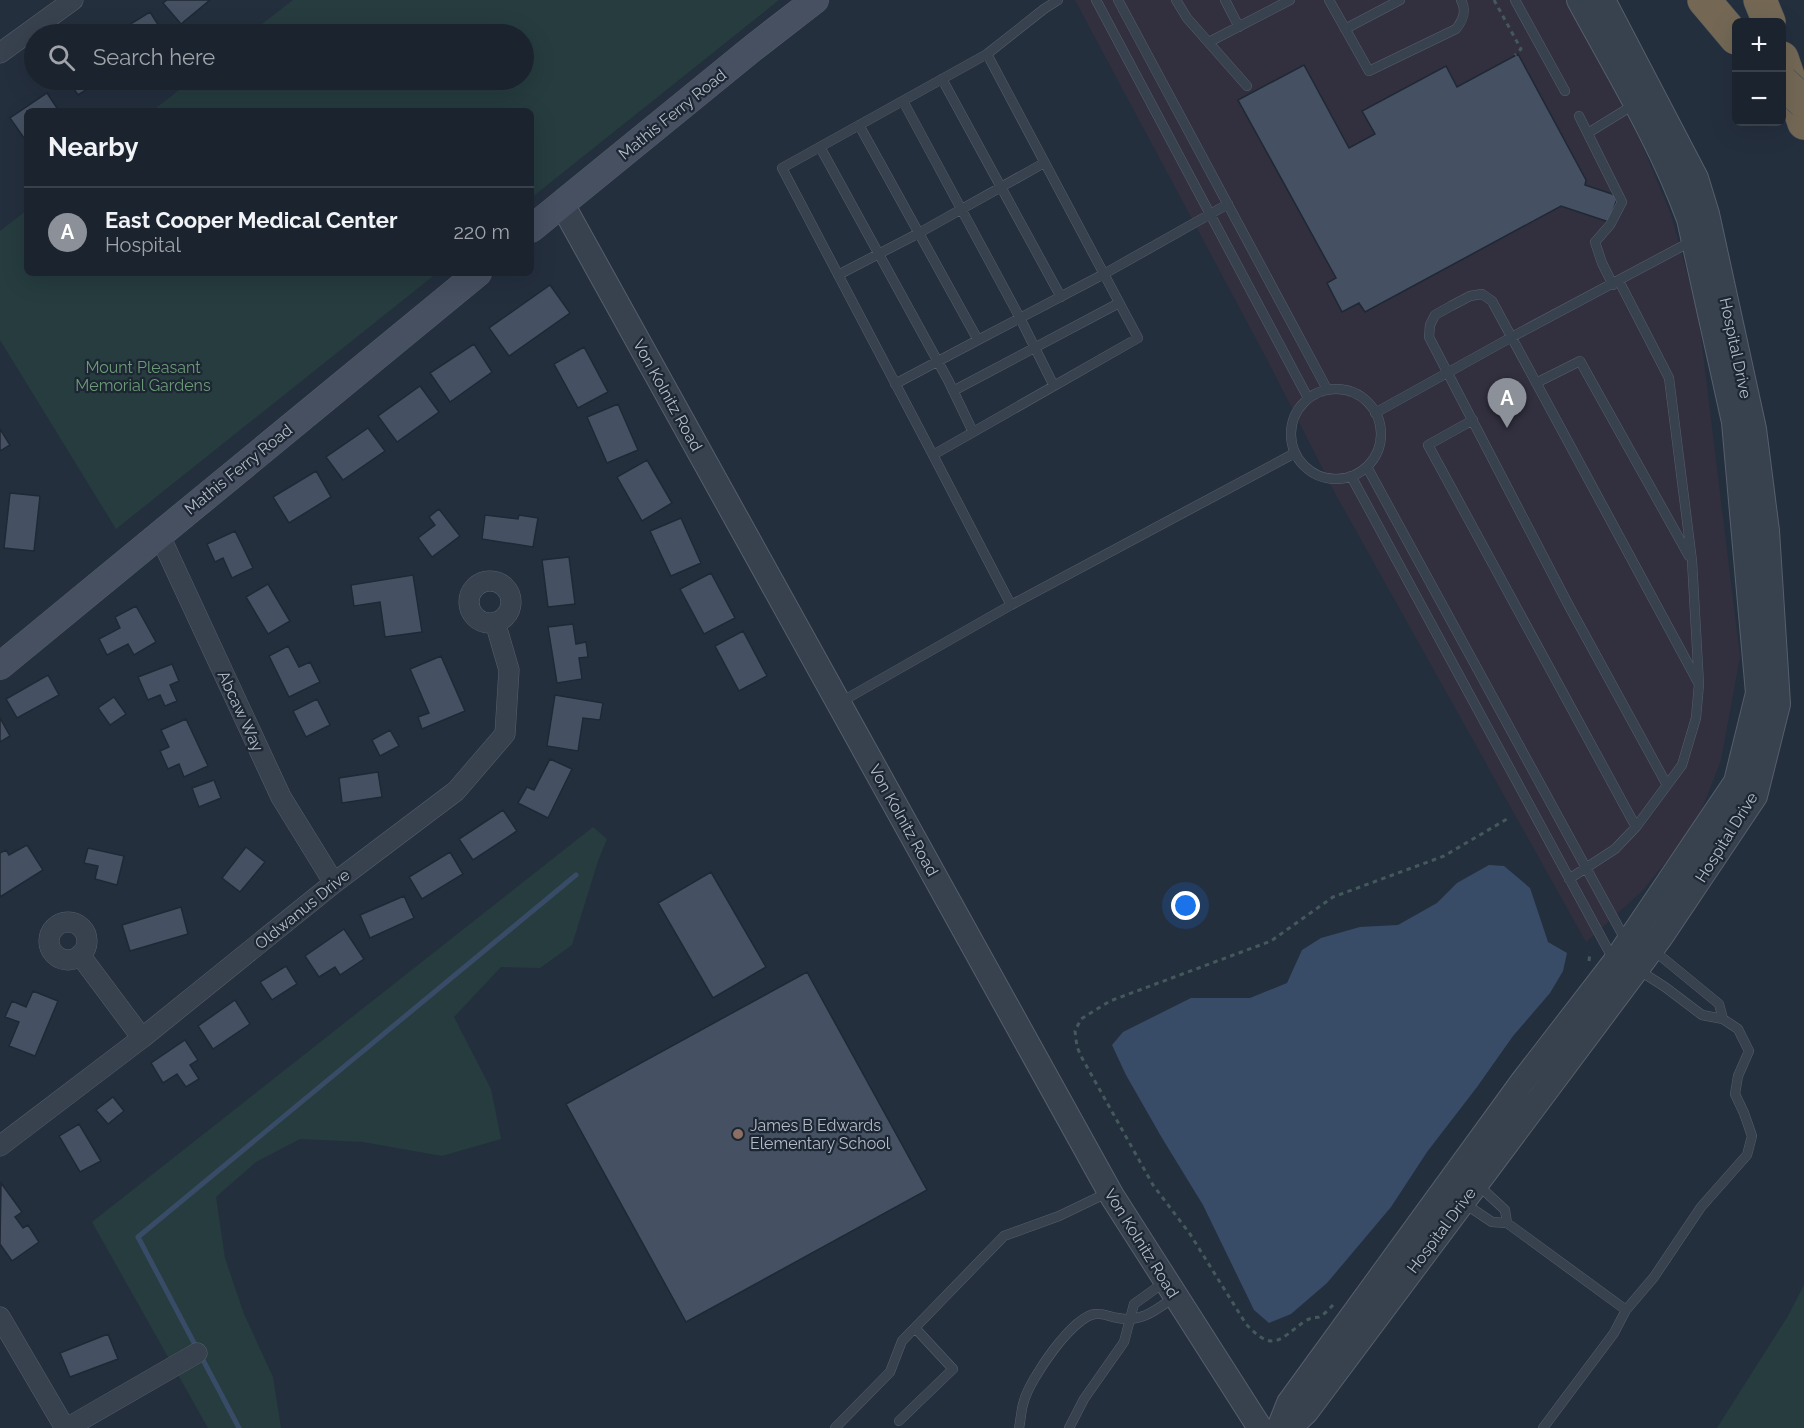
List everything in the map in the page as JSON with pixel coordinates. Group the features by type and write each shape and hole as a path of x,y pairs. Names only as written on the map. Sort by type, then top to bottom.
{"highway":[{"path":"1704,0 1732,32"},
{"path":"1760,0 1767,18"},
{"path":"1786,70 1804,123"},
{"path":"1786,86 1804,102"}],"main road":[{"name":"Mathis Ferry Road","path":"534,227 815,0"},
{"name":"Mathis Ferry Road","path":"0,666 474,276"}],"street":[{"name":"Hospital Drive","path":"1579,0 1644,100"},
{"name":"Hospital Drive","path":"1289,1428 1306,1412 1477,1183 1634,958 1642,922 1736,782 1758,693 1734,422 1703,238 1689,219 1653,137 1644,100 1603,0"},
{"path":"37,24 64,3"},
{"path":"0,53 24,34"},
{"name":"Von Kolnitz Road","path":"562,204 1109,1192 1260,1428"},
{"name":"Abcaw Way","path":"159,534 281,797 334,883"},
{"name":"Oldwanus Drive","path":"0,1146 142,1038 334,883 456,791 505,734 509,669 495,622"},
{"path":"80,955 142,1038"},
{"name":"Hospital Drive","path":"1279,1428 1289,1403 1523,1081 1634,958"},
{"path":"0,1317 66,1428 197,1353"}],"lane":[{"path":"1011,605 782,168 987,54 1058,0"},
{"path":"1096,0 1308,398"},
{"path":"1118,0 1327,389"},
{"path":"1176,0 1187,18 1247,86"},
{"path":"1225,0 1239,27"},
{"path":"1209,42 1290,0"},
{"path":"1329,0 1369,71 1456,29 1463,20 1464,6 1461,0"},
{"path":"1345,29 1400,0"},
{"path":"1515,0 1565,91"},
{"path":"933,455 1138,338 987,54"},
{"path":"942,79 1061,297"},
{"path":"1588,133 1644,100"},
{"path":"903,101 1054,386"},
{"path":"1569,879 1615,849 1636,827 1682,765 1696,718 1699,684 1692,561 1669,378 1616,283 1602,263 1595,242 1610,225 1622,202 1579,116"},
{"path":"859,125 978,340"},
{"path":"820,147 938,362 973,432"},
{"path":"838,275 1044,163"},
{"path":"895,384 1104,274 1228,204"},
{"path":"1375,413 1510,338 1703,238"},
{"path":"1667,785 1569,606 1429,337 1430,325 1435,315 1470,296 1482,294 1492,301 1699,684"},
{"path":"952,391 1119,303"},
{"path":"1536,383 1580,361 1692,561"},
{"path":"1327,389 1343,389 1358,394 1370,404 1380,423 1381,439 1377,454 1367,467 1345,478 1330,479 1314,474 1300,462 1295,453 1290,432 1293,417 1301,403 1312,394 1327,389"},
{"path":"1473,420 1428,445 1636,827"},
{"path":"839,703 1011,605 1295,453"},
{"path":"1367,467 1634,958 1719,1004 1723,1019"},
{"path":"1351,476 1569,879 1634,958 1665,987 1702,1015 1723,1019 1738,1029 1749,1051 1738,1076 1735,1094 1752,1136 1747,1155 1701,1207 1654,1277 1626,1310 1614,1333 1543,1428"},
{"path":"1477,1183 1504,1210 1507,1223"},
{"path":"836,1427 890,1372 902,1341 1004,1236 1059,1216 1109,1192"},
{"path":"1457,1209 1471,1208 1492,1222 1507,1223 1626,1310"},
{"path":"1069,1428 1084,1399 1124,1342 1134,1304 1171,1289"},
{"path":"1019,1428 1024,1400 1037,1371 1067,1334 1085,1318 1094,1314 1130,1319 1150,1315 1171,1289"},
{"path":"899,1421 953,1369 915,1328"}],"path":[{"path":"1494,0 1521,49 1515,55"},
{"path":"1272,1342 1258,1337 1246,1324 1190,1234 1153,1185 1082,1058 1077,1047 1075,1031 1081,1019 1110,1001 1271,942 1333,897 1444,856 1507,819"}],"shaded area":[{"path":"1075,0 1566,0 1640,140 1671,215 1698,313 1740,657 1721,760 1696,824 1643,890 1586,942 1335,493 1269,363"}],"green space":[{"path":"293,0 779,0 534,196 534,108 156,108 179,90 534,90 534,24 262,24"},
{"name":"Mount Pleasant Memorial Gardens","path":"24,212 24,276 433,276 116,529 0,340 0,231"},
{"path":"593,827 607,839 572,945 540,968 501,967 454,1017 491,1089 501,1139 442,1156 363,1142 300,1139 256,1162 216,1197 225,1258 244,1314 273,1377 281,1428 208,1428 92,1222"},
{"path":"1804,1285 1804,1428 1717,1428 1788,1316"}],"water":[{"path":"1489,865 1504,866 1530,888 1548,942 1567,953 1563,971 1550,993 1513,1036 1427,1152 1391,1207 1327,1283 1291,1314 1269,1323 1254,1310 1203,1205 1126,1075 1112,1045 1123,1032 1191,998 1250,998 1287,983 1302,950 1321,938 1360,927 1398,925 1437,903 1457,883"}],"building":[{"path":"167,0 210,0 181,24 163,3"},
{"path":"150,12 158,24 130,24"},
{"path":"1518,54 1586,180 1585,185 1618,196 1609,222 1561,206 1365,312 1359,303 1342,312 1327,283 1336,278 1238,100 1304,65 1349,148 1375,134 1362,111 1446,66 1457,87"},
{"path":"75,90 86,90 78,95"},
{"path":"47,93 57,108 25,108"},
{"path":"24,109 24,138 10,118"},
{"path":"550,285 570,313 509,356 489,328"},
{"path":"474,344 492,372 450,402 430,373"},
{"path":"584,347 608,392 578,408 554,364"},
{"path":"420,386 439,412 397,442 378,416"},
{"path":"618,404 638,450 607,463 587,417"},
{"path":"368,428 385,451 343,480 326,457"},
{"path":"0,429 10,445 0,451"},
{"path":"647,460 672,503 642,521 617,477"},
{"path":"316,471 331,497 289,523 273,497"},
{"path":"10,493 40,496 34,551 4,548"},
{"path":"439,509 460,536 432,557 418,538 435,525 429,517"},
{"path":"485,515 518,519 519,515 538,518 533,547 482,539"},
{"path":"681,518 701,563 671,576 650,531"},
{"path":"235,531 253,568 232,578 223,558 215,562 207,544"},
{"path":"569,557 575,604 548,607 542,560"},
{"path":"711,573 735,618 704,634 680,589"},
{"path":"413,575 422,632 385,637 380,602 354,606 351,585"},
{"path":"268,584 290,621 268,634 246,597"},
{"path":"136,606 156,642 134,655 128,644 107,655 99,639 120,628 115,617"},
{"path":"573,624 576,644 586,642 588,657 579,658 582,679 557,683 548,627"},
{"path":"743,631 767,676 739,691 715,646"},
{"path":"288,646 299,667 310,662 320,682 289,697 269,656"},
{"path":"441,656 465,711 422,729 418,717 429,713 410,669"},
{"path":"172,664 179,681 170,685 177,701 165,706 160,695 148,700 138,677"},
{"path":"48,675 59,695 17,718 6,699"},
{"path":"555,695 603,703 600,720 583,718 578,751 547,746"},
{"path":"114,697 126,714 110,725 98,708"},
{"path":"317,699 330,725 306,737 293,711"},
{"path":"0,718 10,736 0,742"},
{"path":"186,719 208,766 184,777 179,764 168,769 160,751 169,747 161,730"},
{"path":"390,730 399,746 380,756 372,740"},
{"path":"550,759 572,769 548,818 518,803 527,787 534,790"},
{"path":"378,772 382,797 342,803 339,778"},
{"path":"214,780 221,798 199,807 192,788"},
{"path":"503,810 517,831 473,860 459,839"},
{"path":"27,845 43,870 0,897 0,853 6,850 9,855"},
{"path":"246,847 265,862 240,892 222,878"},
{"path":"88,848 124,856 117,885 95,879 98,866 84,863"},
{"path":"450,852 463,874 422,899 409,877"},
{"path":"711,872 766,967 713,998 658,903"},
{"path":"404,896 414,918 370,938 360,915"},
{"path":"181,907 188,934 130,951 122,925"},
{"path":"344,929 364,959 340,975 335,967 319,977 305,956"},
{"path":"286,966 297,984 272,1000 260,982"},
{"path":"807,972 927,1190 686,1322 566,1104"},
{"path":"33,991 58,1001 35,1056 9,1046 19,1022 5,1017 12,1001 26,1007"},
{"path":"235,1000 250,1024 213,1049 198,1026"},
{"path":"185,1040 198,1060 190,1065 199,1079 186,1087 177,1074 163,1083 151,1063"},
{"path":"113,1097 124,1111 108,1124 96,1110"},
{"path":"79,1124 101,1161 80,1172 59,1136"},
{"path":"1,1183 22,1212 15,1217 23,1228 28,1225 39,1242 12,1261 0,1244"},
{"path":"108,1334 118,1359 70,1377 60,1353"}],"waterway":[{"path":"239,1428 138,1237 576,875"}],"place":[{"name":"East Cooper Medical Center","path":"1507,428"},
{"name":"James B Edwards Elementary School","path":"738,1134"}]}
